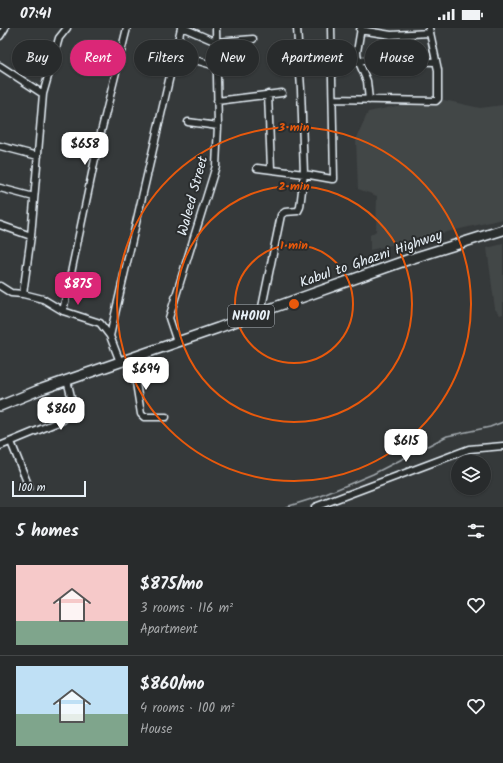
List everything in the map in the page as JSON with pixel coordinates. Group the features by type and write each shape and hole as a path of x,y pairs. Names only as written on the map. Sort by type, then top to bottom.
{"highway":[{"name":"Kabul to Ghazni Highway","path":"0,406 39,390 410,259 503,230"}],"street":[{"path":"0,36 5,28"},
{"path":"23,294 44,94 59,38 67,28"},
{"path":"63,311 100,140 127,28"},
{"path":"177,40 180,28"},
{"path":"184,28 211,40"},
{"name":"Waleed Street","path":"216,28 216,40"},
{"path":"262,312 281,215 285,212 298,211 300,207 304,174 297,28"},
{"path":"257,168 304,174 332,180 334,179 331,28"},
{"path":"333,99 369,100 436,101 438,99 438,70 430,31 391,35 361,29 357,52 358,60 368,81 369,100"},
{"path":"241,40 253,39"},
{"path":"358,60 436,62"},
{"path":"1,69 44,94"},
{"path":"110,336 169,76"},
{"name":"Waleed Street","path":"177,342 169,318 216,166 218,126 216,76"},
{"path":"217,100 282,93"},
{"path":"268,94 271,169"},
{"path":"188,122 218,126"},
{"path":"0,146 38,156"},
{"path":"0,188 34,197"},
{"path":"0,225 30,236"},
{"path":"0,286 11,293 23,294 43,299 63,311 100,323 110,336 120,362"},
{"path":"132,358 141,414 144,417 166,417"},
{"path":"0,446 66,418 69,414 72,395 67,381"},
{"path":"11,442 28,487"},
{"path":"315,507 469,449 503,446"}],"shaded area":[{"path":"435,98 480,108 503,105 503,219 370,250 370,235 376,231 377,196 358,189 356,140 368,112"},
{"path":"503,244 503,314 500,315 495,309 487,248"}],"waterway":[{"path":"286,507 321,496 373,474 447,436 490,427 503,422"}]}
